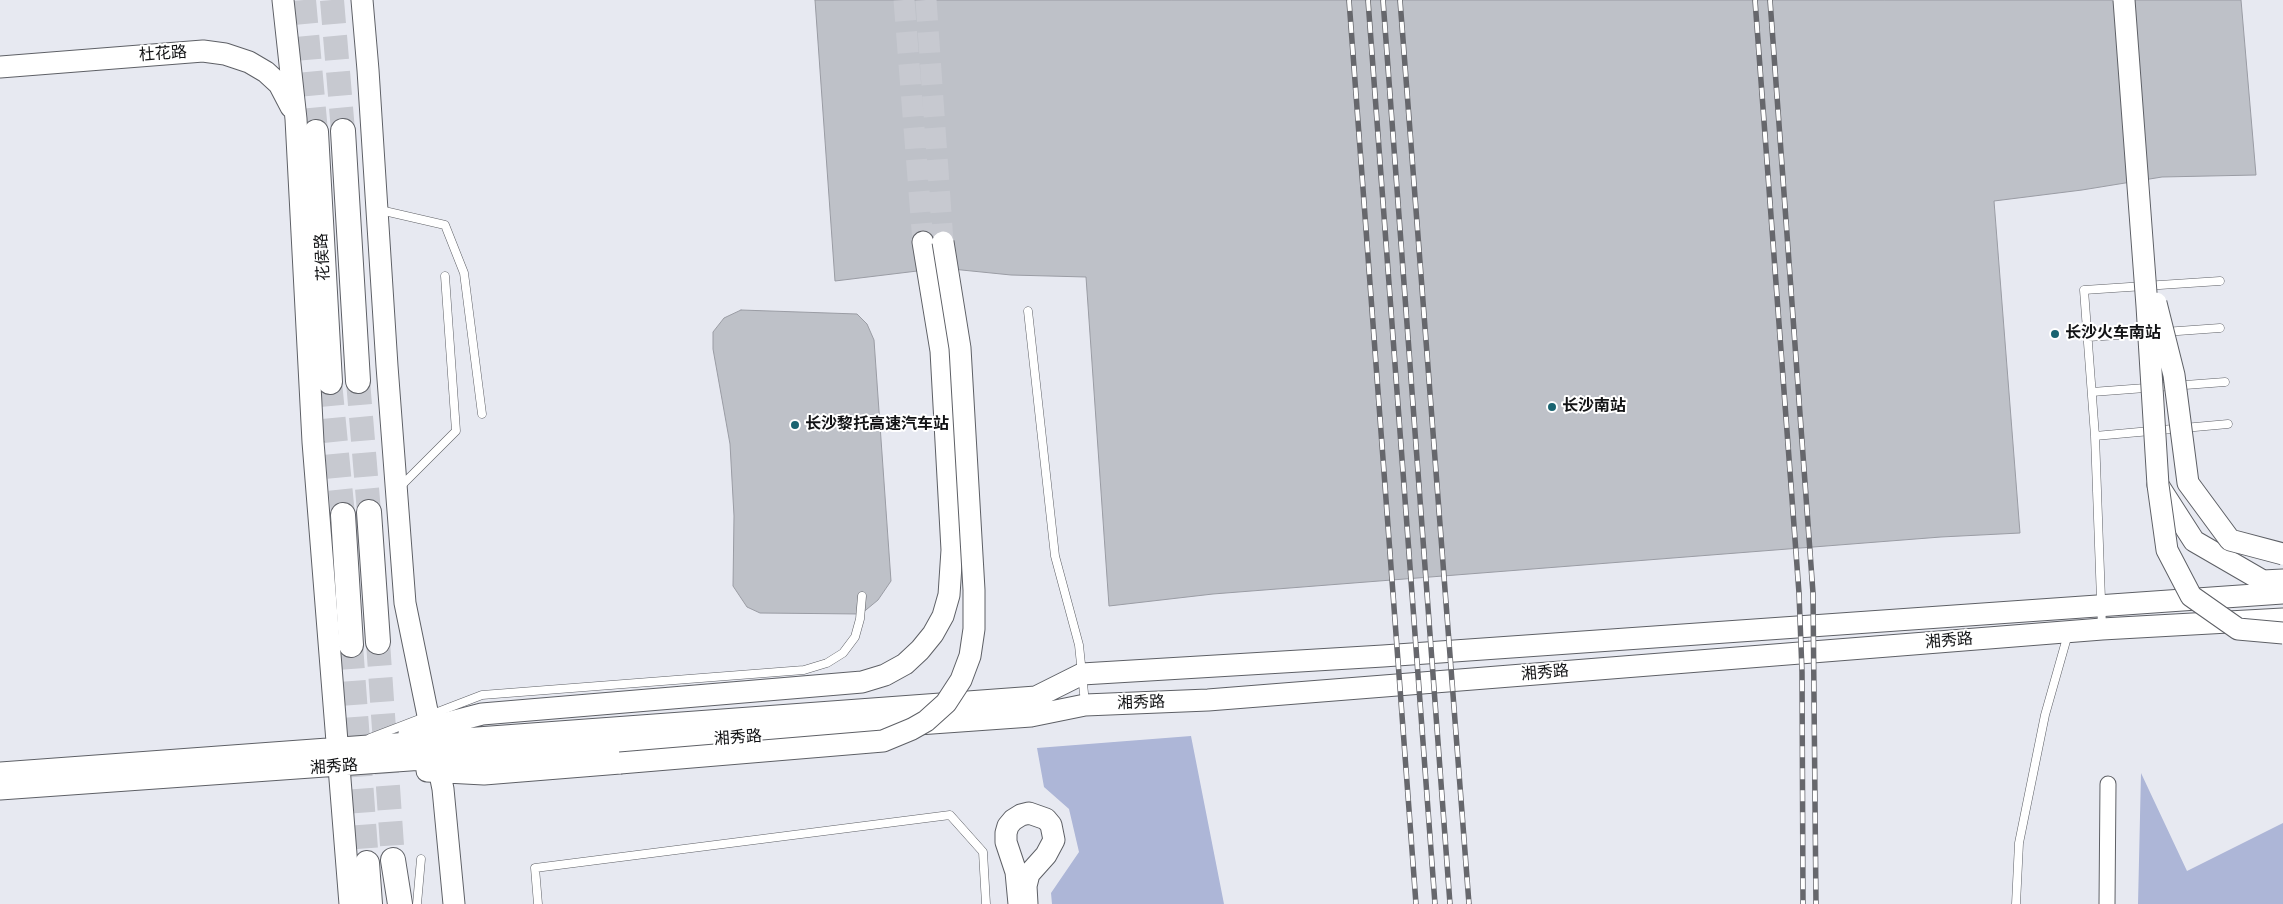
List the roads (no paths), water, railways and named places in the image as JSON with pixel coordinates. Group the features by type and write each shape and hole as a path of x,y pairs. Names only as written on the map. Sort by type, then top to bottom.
{"main road":[{"path":"283,0 296,119 313,442 350,904"},
{"path":"362,0 405,603 434,743 448,833 454,904"},
{"path":"2124,0 2158,485 2166,550 2191,596 2238,629 2283,633"},
{"name":"杜花路","path":"0,67 203,51 225,54 249,62 279,84 288,98 296,119"},
{"name":"花侯路","path":"343,131 358,381"},
{"name":"花侯路","path":"316,132 330,382"},
{"path":"338,758 434,743 482,714 862,682 885,675 905,664 933,634 943,616 949,595 952,550 933,242 960,348 974,590 974,628 970,656 961,680 946,703 926,721 883,741 620,764 484,774 434,743"},
{"path":"2142,249 2174,374 2188,483 2230,540 2283,554"},
{"path":"2158,485 2194,541 2264,581 2283,580"},
{"path":"369,512 378,642"},
{"path":"342,515 351,645"},
{"path":"338,758 434,743 1036,697 1082,674 1383,656 2283,593"},
{"name":"湘秀路","path":"434,743 1031,716 1085,705 1208,700 2102,629 2283,619"},
{"name":"湘秀路","path":"0,774 338,758"},
{"name":"湘秀路","path":"0,789 338,758"},
{"path":"1019,904 1016,872 1006,842 1006,833 1008,826 1013,820 1029,813 1046,819 1051,825 1054,840 1046,855 1029,874 1026,886 1027,904"},
{"path":"393,860 400,904"},
{"path":"367,863 370,904"}],"street":[{"path":"2106,904 2108,784"}],"lane":[{"path":"378,210 445,225 464,273 482,414"},
{"path":"396,491 456,431 445,276"},
{"path":"2102,629 2095,436 2084,290 2220,281"},
{"path":"1028,312 1055,556 1079,645 1085,705"},
{"path":"2088,337 2220,328"},
{"path":"2092,392 2225,382"},
{"path":"2095,436 2228,424"},
{"path":"434,743 482,695 804,670 827,663 843,653 855,637 860,619 862,596"},
{"path":"2016,904 2019,843 2045,715 2068,632"},
{"path":"538,904 535,868 950,815 983,852 986,904"},
{"path":"417,904 420,859"}],"tunnel":[{"path":"304,0 316,132"},
{"path":"332,0 343,131"},
{"path":"904,0 923,242"},
{"path":"926,0 943,242"},
{"path":"358,381 369,512"},
{"path":"330,382 343,515"},
{"path":"378,642 393,860"},
{"path":"351,645 367,863"}],"railway":[{"path":"1349,0 1416,904"},
{"path":"1368,0 1435,904"},
{"path":"1383,0 1450,904"},
{"path":"1400,0 1469,904"},
{"path":"1755,0 1799,593 1802,672 1803,904"},
{"path":"1770,0 1813,593 1816,904"}],"place":[{"name":"长沙火车南站","path":"2055,334"},
{"name":"长沙南站","path":"1552,407"},
{"name":"长沙黎托高速汽车站","path":"795,425"}]}
